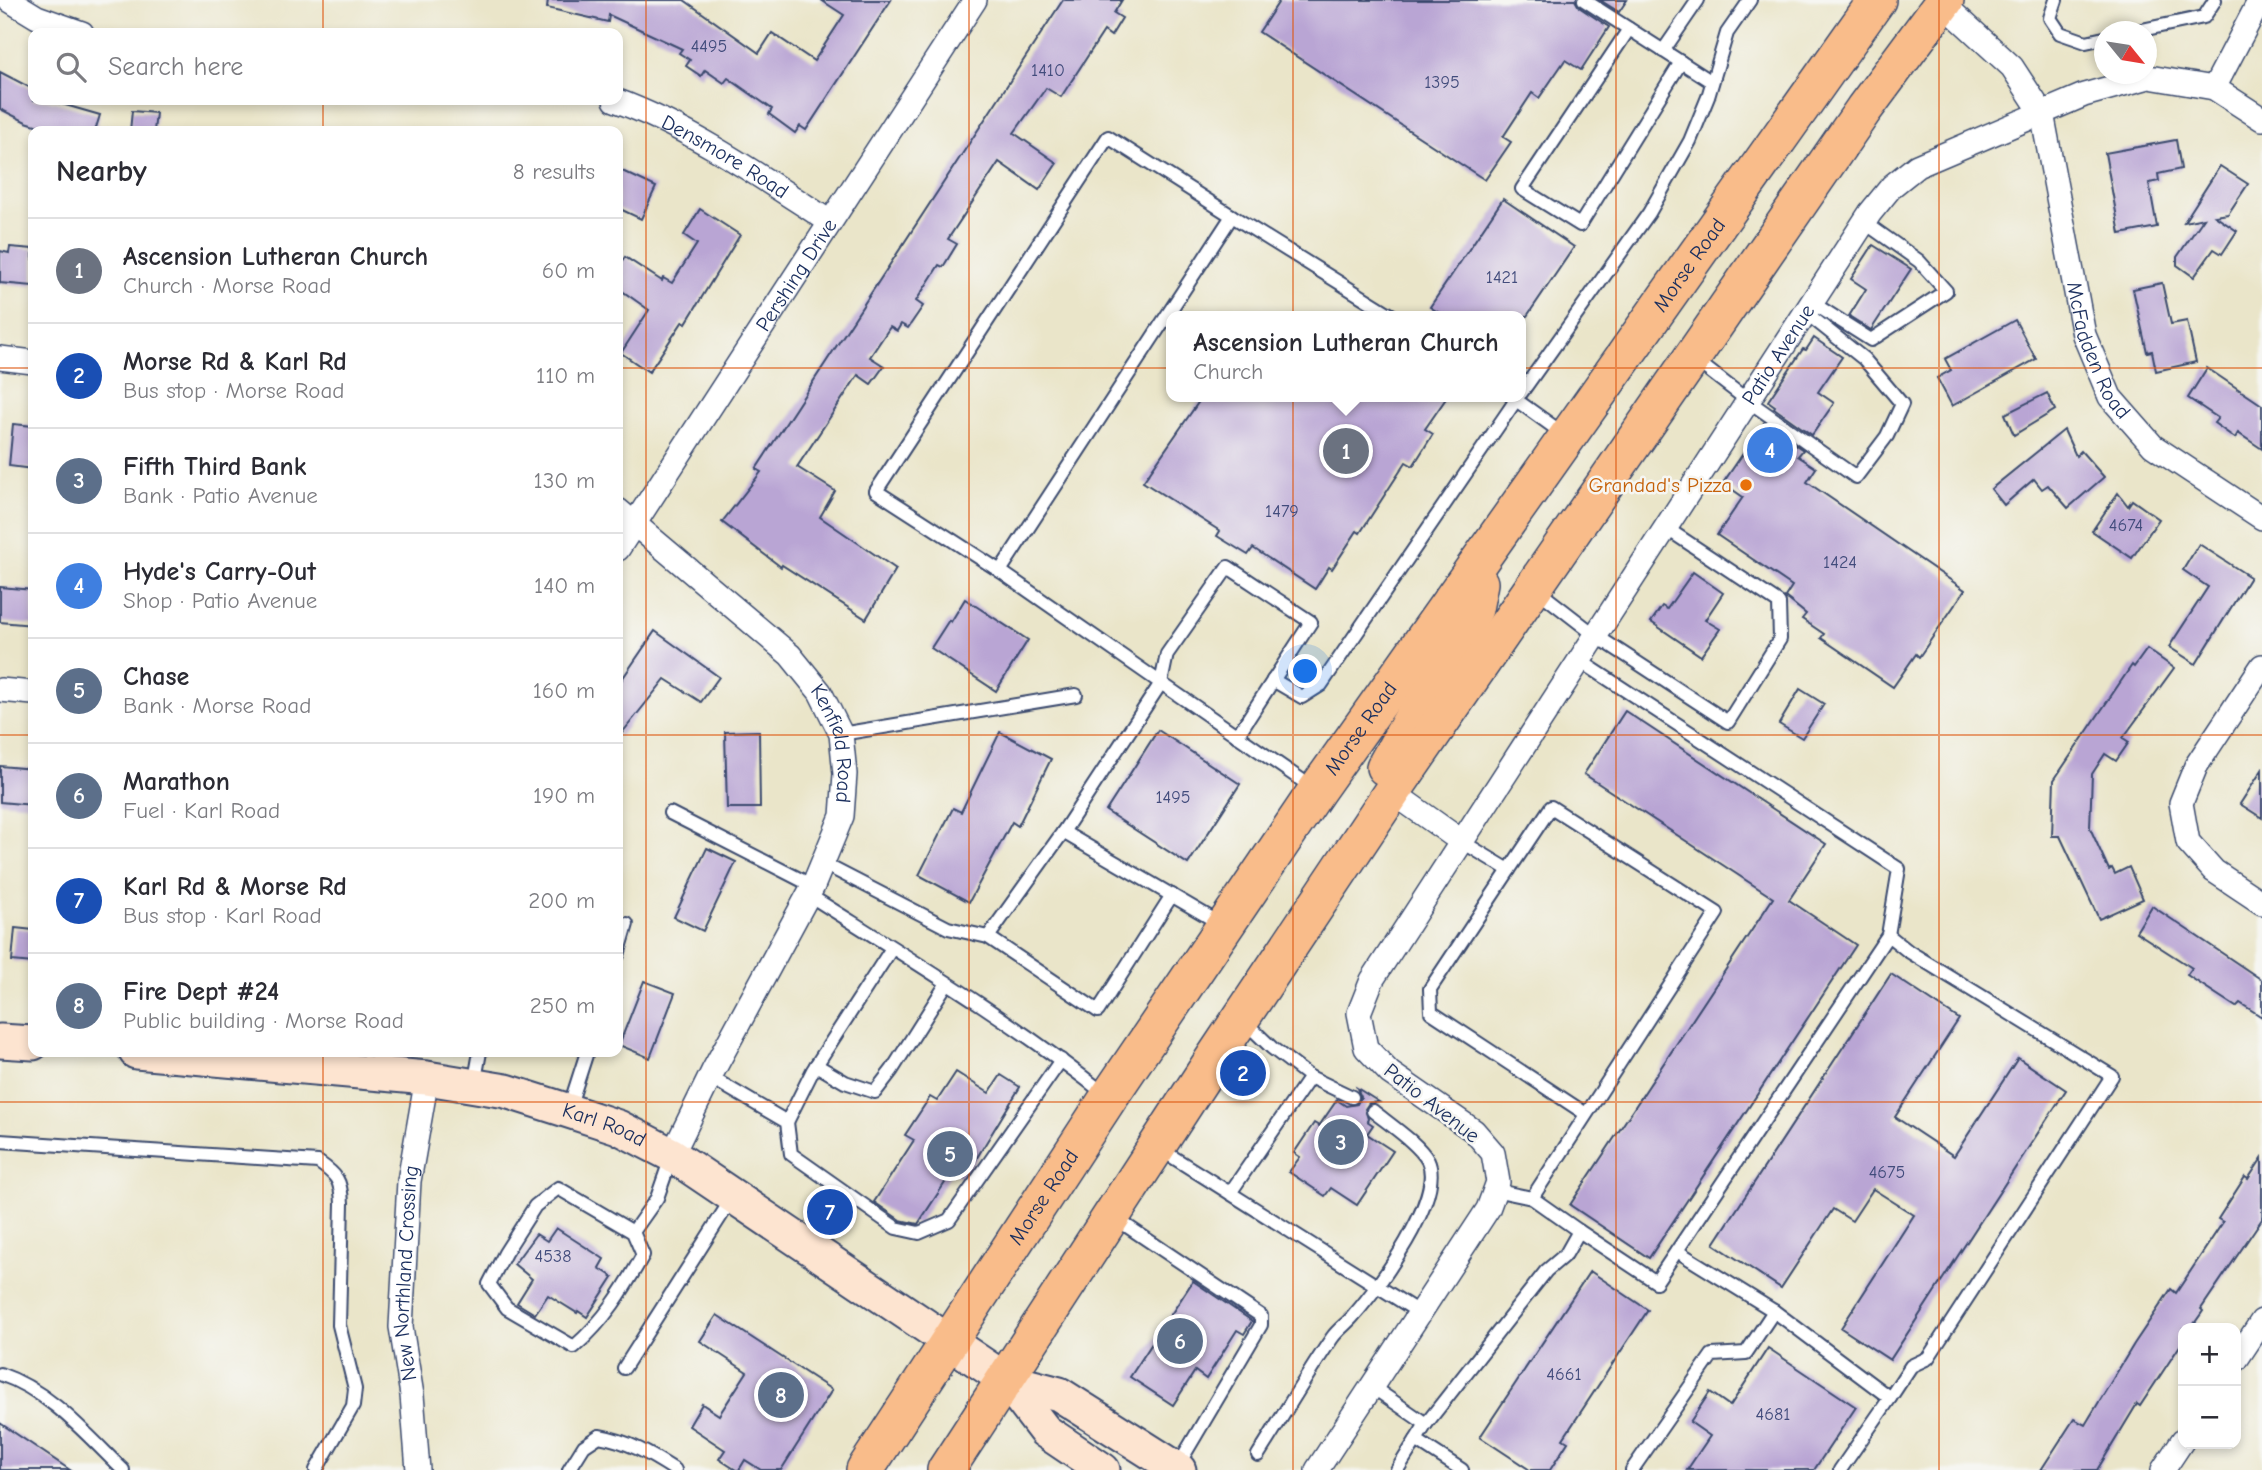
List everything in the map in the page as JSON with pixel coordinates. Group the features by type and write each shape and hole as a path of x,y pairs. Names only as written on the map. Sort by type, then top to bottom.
{"main road":[{"name":"Morse Road","path":"865,1470 1109,1097 1317,790 1877,0"},
{"path":"946,1470 1392,792 1942,1"},
{"path":"1392,792 1382,777 1387,761 1475,609 1484,555"},
{"path":"0,1041 28,1043"},
{"name":"Karl Road","path":"247,1057 291,1059 506,1091 618,1127 672,1155 1006,1380 1045,1431 1103,1470"},
{"name":"Karl Road","path":"1006,1380 1059,1394 1178,1469"}],"street":[{"path":"9,0 37,17 68,28"},
{"name":"Pershing Drive","path":"626,517 830,222 975,0"},
{"path":"2260,0 2214,88 2262,118"},
{"path":"1942,1 2012,66 2042,113"},
{"name":"Patio Avenue","path":"2157,78 2214,88"},
{"name":"Patio Avenue","path":"1317,1470 1488,1209 1497,1182 1493,1153 1474,1130 1390,1073 1366,1048 1359,1013 1372,980 1747,400 1864,222 1892,186 1917,166 2106,84"},
{"name":"Densmore Road","path":"623,103 649,112 708,144 830,222"},
{"name":"McFadden Road","path":"2042,113 2084,335 2110,397 2153,446 2262,518"},
{"path":"0,358 28,361"},
{"name":"Kenfield Road","path":"626,517 790,655 820,692 841,734 845,774 842,816 824,864 710,1077 672,1155"},
{"path":"2262,666 2196,766 2181,803 2188,842 2214,872 2262,903"},
{"path":"0,690 28,692"},
{"path":"1392,792 1461,841"},
{"name":"New Northland Crossing","path":"418,1470 412,1395 401,1327 409,1181 427,1078"},
{"path":"2241,1352 2262,1321"},
{"path":"2163,1470 2178,1448"}],"lane":[{"path":"1584,0 1712,82"},
{"path":"1664,51 1698,0"},
{"path":"1526,384 1649,213 1690,141 1727,33 1750,0"},
{"path":"2056,0 2050,18 2060,33 2094,42"},
{"path":"2157,27 2204,17 2216,0"},
{"path":"1629,29 1522,189 1580,225 1681,62"},
{"path":"1317,790 1000,571 876,491 1108,137 1385,311"},
{"path":"1169,311 1231,216"},
{"path":"1808,307 1871,340 1946,291 1920,261 1864,222"},
{"path":"1693,358 1856,477 1887,436 1902,404 1864,359 1808,307"},
{"path":"1000,571 1166,316"},
{"path":"1273,680 1302,697 1321,685 1513,402"},
{"path":"1524,402 1568,437"},
{"path":"1534,588 1595,635 1728,722 1780,639 1779,603 1666,528"},
{"path":"988,937 1063,832 1161,682 1167,653 1228,567 1311,622 1237,736"},
{"path":"1494,1191 1532,1198 1656,1282 1888,935 1899,869 1579,660"},
{"path":"841,734 1076,695"},
{"path":"1532,1198 1717,913 1551,807 1430,989 1431,1012 1586,1114"},
{"path":"670,813 811,891 892,948 1061,1059 1109,1097"},
{"path":"1063,832 1224,926"},
{"path":"1461,841 1508,870"},
{"path":"824,864 948,928 988,937 1098,1011 1172,895"},
{"path":"623,940 628,924"},
{"path":"1840,1470 1911,1366 1928,1358 2112,1076 1888,935"},
{"path":"892,948 814,1067 787,1122 790,1154 896,1228 919,1233 948,1220 1061,1059"},
{"path":"814,1067 845,1082 875,1092 947,983"},
{"path":"1241,1019 1272,1048 1310,1077 1352,1097"},
{"path":"474,1085 479,1057"},
{"path":"569,1111 585,1057"},
{"path":"710,1077 787,1122"},
{"path":"1230,1193 1310,1077"},
{"path":"1258,1455 1334,1335 1353,1317 1377,1286 1417,1223 1430,1190 1429,1163 1420,1151 1373,1111"},
{"path":"0,1140 318,1162 334,1173 341,1187 342,1203 339,1325 355,1389 353,1406 316,1470"},
{"path":"1157,1147 1420,1312"},
{"path":"633,1232 657,1198 672,1155"},
{"path":"558,1188 633,1232 643,1255 625,1288 597,1327 574,1347 507,1308 489,1284 505,1252 535,1206 558,1188"},
{"path":"624,1368 733,1196"},
{"path":"1112,1216 1261,1316 1261,1325 1178,1469"},
{"path":"1397,1470 1426,1424 1546,1271 1566,1254 1579,1231"},
{"path":"1677,1251 1774,1311 1890,1398"},
{"path":"1632,1470 1712,1355 1746,1353 1774,1311"},
{"path":"0,1374 50,1401 123,1470"},
{"path":"1371,1386 1426,1424"},
{"path":"569,1470 584,1446 598,1436 621,1440 649,1453 675,1470"},
{"path":"1416,1440 1462,1470"}],"building":[{"path":"548,0 684,0 759,53 772,33 814,61 844,15 821,0 891,0 806,130 800,126 795,133 769,114 772,109 728,78 724,83 705,70 701,76 686,66 690,60 679,53 682,49 609,15 608,22 547,8"},
{"path":"1063,0 1122,0 1114,13 1122,18 1111,36 1104,31 1061,97 1046,88 1014,133 1057,163 1039,190 999,162 948,239 957,244 943,267 939,265 916,301 923,306 908,328 901,324 897,331 890,327 870,357 884,366 871,384 858,375 797,467 835,491 820,517 896,569 866,619 782,565 781,567 722,522 761,472 756,469"},
{"path":"1280,0 1575,0 1579,7 1609,27 1581,70 1565,60 1539,98 1532,93 1503,137 1511,142 1485,180 1259,32"},
{"path":"1600,0 1627,0 1619,12"},
{"path":"0,72 28,86 28,105 65,105 100,115 97,126 39,126 0,109"},
{"path":"132,111 156,113 155,126 130,126"},
{"path":"2176,140 2181,169 2158,174 2159,181 2149,183 2157,227 2120,234 2105,153"},
{"path":"2220,166 2248,184 2228,214 2215,216 2237,231 2222,254 2214,249 2194,277 2177,265 2177,257 2204,218 2184,222"},
{"path":"623,171 656,187 641,219 623,210"},
{"path":"1503,199 1574,247 1527,316 1526,311 1436,311 1430,307"},
{"path":"700,209 740,235 686,323 683,321 649,372 623,354 623,350 649,310 623,292 623,260 625,257 662,281 663,278 672,283 697,244 684,235"},
{"path":"1873,245 1911,269 1871,330 1849,316 1866,289 1851,279"},
{"path":"10,247 28,249 28,286 0,283 0,251 9,253"},
{"path":"2162,283 2171,324 2187,321 2196,362 2156,371 2152,351 2147,352 2133,289"},
{"path":"2015,320 2036,359 1952,406 1937,378 1951,370 1945,359"},
{"path":"1814,338 1842,357 1818,392 1834,403 1812,435 1768,401 1803,349 1806,350"},
{"path":"2207,368 2262,405 2262,449 2238,433 2235,438 2214,423 2218,418 2188,398"},
{"path":"2047,393 2055,410 2014,435 2005,414"},
{"path":"1199,402 1444,402 1425,429 1433,434 1413,466 1406,462 1360,533 1357,531 1315,589 1253,548 1248,555 1217,536 1220,531 1143,482"},
{"path":"1764,423 1803,450 1798,456 1816,468 1807,482 1965,590 1919,657 1916,654 1893,687 1821,638 1824,634 1802,619 1806,614 1785,597 1792,586 1717,535 1743,497 1723,483"},
{"path":"13,424 28,426 28,468 9,466"},
{"path":"2064,430 2076,456 2081,451 2104,477 2068,508 2048,485 2042,489 2034,479 2004,505 1991,489"},
{"path":"2118,493 2128,506 2132,500 2159,519 2132,558 2092,531"},
{"path":"2199,544 2250,577 2196,664 2169,647 2208,587 2183,570"},
{"path":"1693,572 1723,593 1705,620 1720,629 1701,656 1651,622 1662,606 1667,609"},
{"path":"0,587 28,590 28,625 0,622"},
{"path":"965,599 1028,640 996,691 931,648"},
{"path":"655,631 719,677 701,702 665,679 623,732 623,678"},
{"path":"2147,649 2174,668 2123,738 2129,742 2116,761 2105,754 2092,774 2090,828 2109,870 2112,868 2115,874 2129,867 2143,899 2099,919 2060,836 2052,836 2054,780 2132,665 2134,667"},
{"path":"1800,689 1824,704 1802,738 1779,724"},
{"path":"1625,711 1826,844 1789,900 1856,945 1649,1258 1570,1205 1773,898 1584,774"},
{"path":"1158,730 1240,784 1188,864 1106,811"},
{"path":"759,731 760,808 727,808 725,732"},
{"path":"1000,732 1051,759 1018,826 1012,822 969,902 919,875 953,808 961,812"},
{"path":"0,766 28,769 28,805 0,802"},
{"path":"2262,770 2262,818 2240,804"},
{"path":"707,848 736,862 703,931 674,917"},
{"path":"2152,906 2262,980 2262,1017 2240,1003 2236,1007 2187,975 2192,968 2136,932"},
{"path":"15,928 28,929 28,963 12,961"},
{"path":"1891,974 1959,1019 1895,1117 1954,1156 2018,1058 2066,1090 1890,1360 1841,1328 1914,1215 1873,1189 1852,1221 1833,1209 1781,1288 1714,1244"},
{"path":"644,981 675,993 650,1058 623,1047 623,1035"},
{"path":"956,1072 989,1093 1001,1075 1020,1087 964,1179 952,1172 918,1224 900,1220 874,1202 914,1140 905,1135 930,1097 937,1101"},
{"path":"1357,1088 1379,1102 1369,1103 1365,1109 1367,1121 1373,1125 1367,1134 1393,1151 1357,1205 1331,1188 1325,1196 1289,1172 1300,1157 1294,1153 1314,1123 1319,1126 1337,1100 1346,1106 1357,1104 1361,1097"},
{"path":"2262,1158 2262,1219 2201,1309 2203,1311 2195,1323 2178,1323 2178,1349 2140,1406 2137,1404 2097,1470 2041,1470 2074,1419 2085,1425 2134,1344 2171,1289 2176,1293 2223,1222 2218,1219 2245,1177 2248,1179"},
{"path":"556,1228 604,1259 599,1268 613,1277 587,1317 548,1295 535,1314 517,1303 532,1279 514,1264 536,1234 547,1241"},
{"path":"1590,1271 1648,1310 1563,1439 1568,1442 1550,1470 1530,1470 1480,1437"},
{"path":"1193,1281 1252,1321 1244,1334 1237,1330 1206,1379 1195,1371 1173,1405 1130,1377"},
{"path":"717,1315 832,1390 781,1470 761,1470 745,1460 739,1470 736,1470 719,1459 725,1450 689,1426 702,1404 719,1415 747,1372 700,1341"},
{"path":"1768,1348 1856,1407 1814,1470 1687,1470 1710,1436 1690,1422 1710,1392 1730,1406"},
{"path":"0,1423 70,1470 0,1470"}],"place":[{"name":"Hyde's Carry-Out","path":"1770,450"},
{"name":"Ascension Lutheran Church","path":"1346,451"},
{"name":"Grandad's Pizza","path":"1746,485"},
{"name":"Morse Rd & Karl Rd","path":"1243,1073"},
{"name":"Fifth Third Bank","path":"1341,1142"},
{"name":"Chase","path":"950,1154"},
{"name":"Karl Rd & Morse Rd","path":"830,1212"},
{"name":"Marathon","path":"1180,1341"},
{"name":"Fire Dept #24","path":"781,1395"}]}
